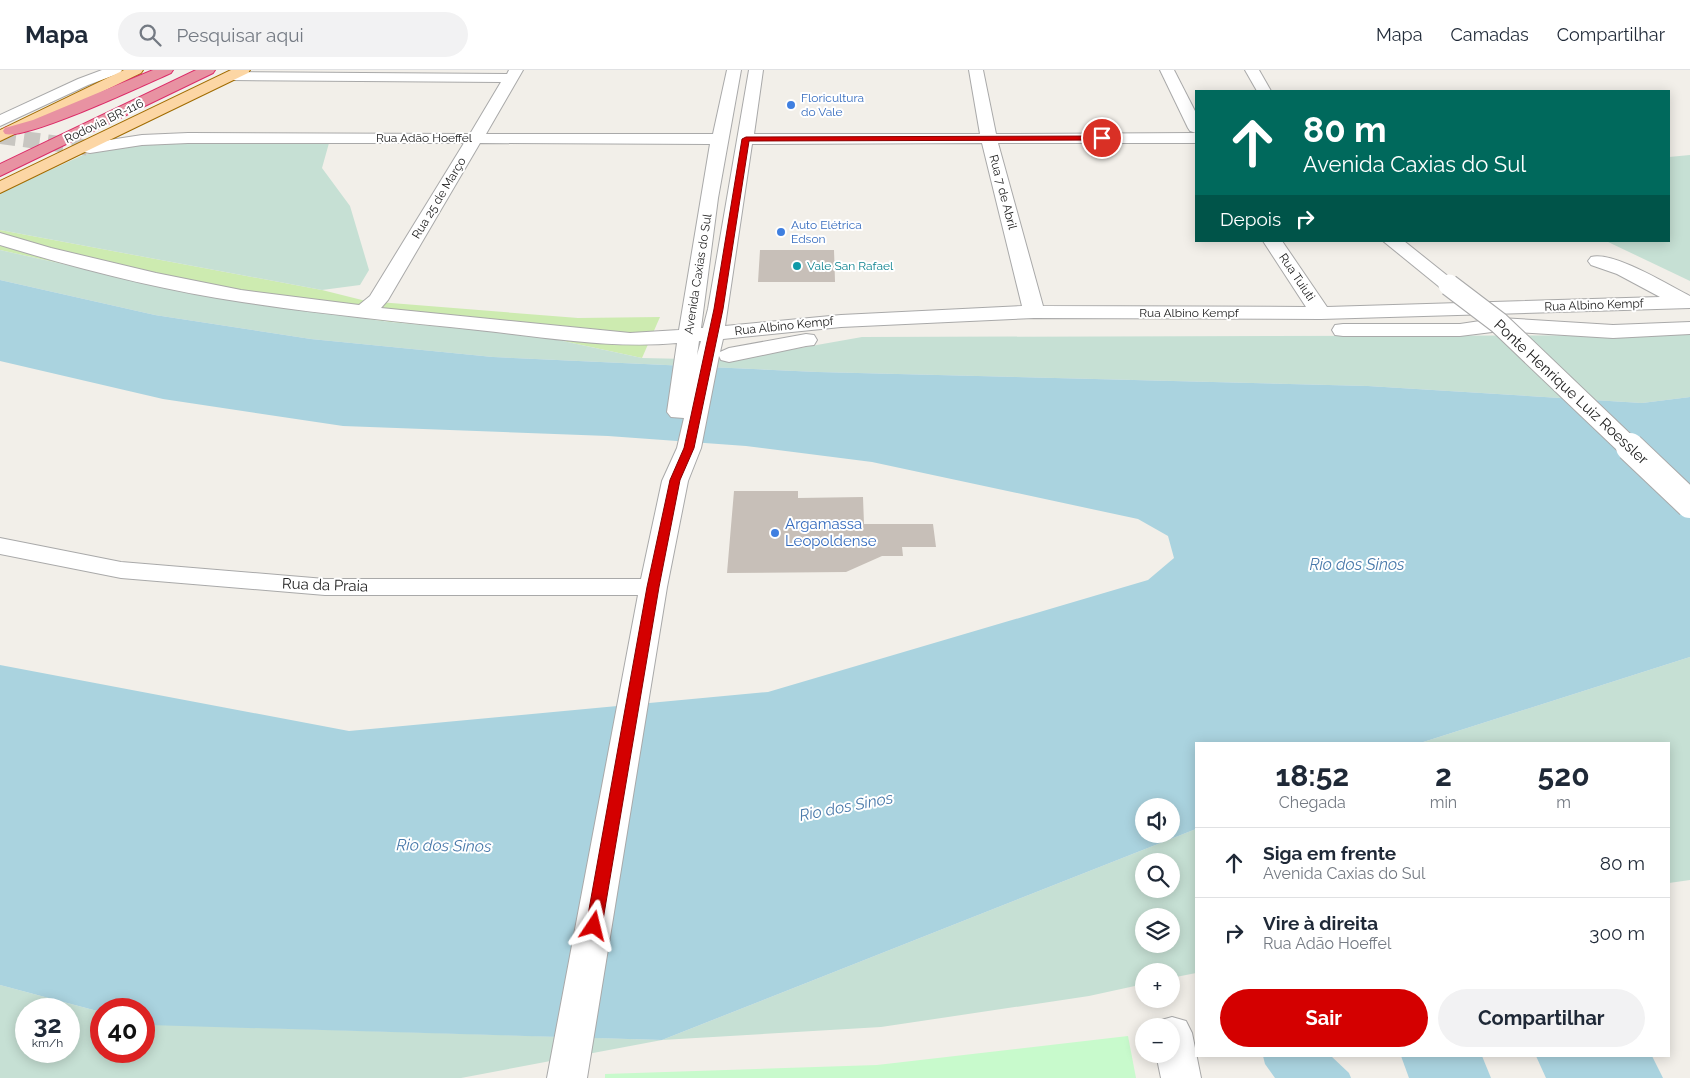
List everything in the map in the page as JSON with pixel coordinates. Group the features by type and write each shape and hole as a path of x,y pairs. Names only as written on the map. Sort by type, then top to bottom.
{"highway":[{"path":"3,125 39,123 166,70"},
{"name":"Rodovia BR-116","path":"0,156 182,70"},
{"name":"Rodovia BR-116","path":"0,171 208,70"}],"main road":[{"path":"3,125 136,70"},
{"path":"0,188 196,93 232,72"}],"street":[{"path":"3,125 83,82 115,70"},
{"name":"Avenida Caxias do Sul","path":"696,362 688,335 718,139 734,70"},
{"name":"Avenida Caxias do Sul","path":"567,1078 653,587 675,480 696,362 712,333 718,309 756,70"},
{"name":"Rua 7 de Abril","path":"976,70 989,139 1034,312"},
{"path":"1167,70 1195,126"},
{"path":"1252,70 1263,90"},
{"path":"232,72 513,74"},
{"name":"Rua 25 de Março","path":"371,306 513,74"},
{"name":"Rua Adão Hoeffel","path":"90,148 106,147 130,141 188,138 718,139"},
{"path":"746,139 1195,138"},
{"name":"Rua Albino Kempf","path":"0,239 46,253 156,279 241,296 371,306 630,339 840,321 1034,312 1321,313 1689,302"},
{"name":"Rua Tuiuti","path":"1273,242 1321,313"},
{"name":"Ponte Henrique Luiz Roessler","path":"1393,242 1499,323 1690,504"},
{"path":"1598,261 1624,270 1689,302"},
{"path":"728,355 830,335 890,331 1460,330 1478,325 1530,324 1612,332 1690,328"},
{"path":"774,327 794,342"},
{"name":"Rua da Praia","path":"0,546 121,570 325,587 653,587"},
{"path":"1178,1063 1181,1078"}],"green space":[{"path":"140,143 329,143 322,168 350,206 369,270 360,285 322,290 0,230 0,193 83,155"},
{"path":"1690,155 1690,281 1608,242 1670,242 1670,157"},
{"path":"0,230 322,290 366,301 578,318 660,317 642,358 535,335 390,322 220,299 0,250"},
{"path":"0,250 220,299 390,322 535,335 642,358 732,360 862,337 1690,335 1690,397 1642,403 1368,386 818,372 493,357 311,339 155,315 0,280"},
{"path":"1690,657 1690,880 1670,883 1670,742 1423,742"},
{"path":"1195,829 1195,973 1180,976 1180,963 1135,963 1135,986 1089,996 881,1027 662,1040 1135,853 1135,898 1180,898 1180,853 1135,853 1161,843 1180,843 1180,835"},
{"path":"0,985 49,998 15,998 15,1063 80,1063 80,1006 90,1009 90,1063 155,1063 155,1024 662,1040 461,1078 0,1078"},
{"path":"1128,1036 1136,1078 605,1078 605,1074 877,1065"}],"water":[{"name":"Rio dos Sinos","path":"0,280 155,315 311,339 493,357 818,372 1368,386 1642,403 1690,397 1690,657 1423,742 1195,742 1195,829 1180,835 1180,798 1135,798 1135,843 1161,843 662,1040 155,1025 155,998 90,998 90,1009 80,1006 80,998 49,998 0,985 0,665 349,731 768,692 1148,580 1174,558 1168,536 1138,519 872,462 746,446 608,436 343,426 163,399 0,361"},
{"path":"1263,1057 1332,1057 1349,1073 1351,1078 1275,1078 1265,1064"},
{"path":"1401,1057 1482,1057 1491,1078 1409,1078"},
{"path":"1536,1057 1652,1057 1663,1078 1546,1078"}],"building":[{"name":"Vale San Rafael","path":"760,250 834,250 835,282 758,282"},
{"path":"734,491 798,491 798,498 863,497 864,524 933,524 936,547 902,547 903,556 882,556 846,572 727,573"}],"tunnel":[{"path":"0,136 90,148"}],"place":[{"name":"Floricultura do Vale","path":"791,105"},
{"name":"Auto Elétrica Edson","path":"781,232"},
{"name":"Vale San Rafael","path":"797,266"},
{"name":"Argamassa Leopoldense","path":"775,533"}],"route":[{"path":"594,926 653,587 675,480 689,448 718,309 746,139 1102,138"}]}
